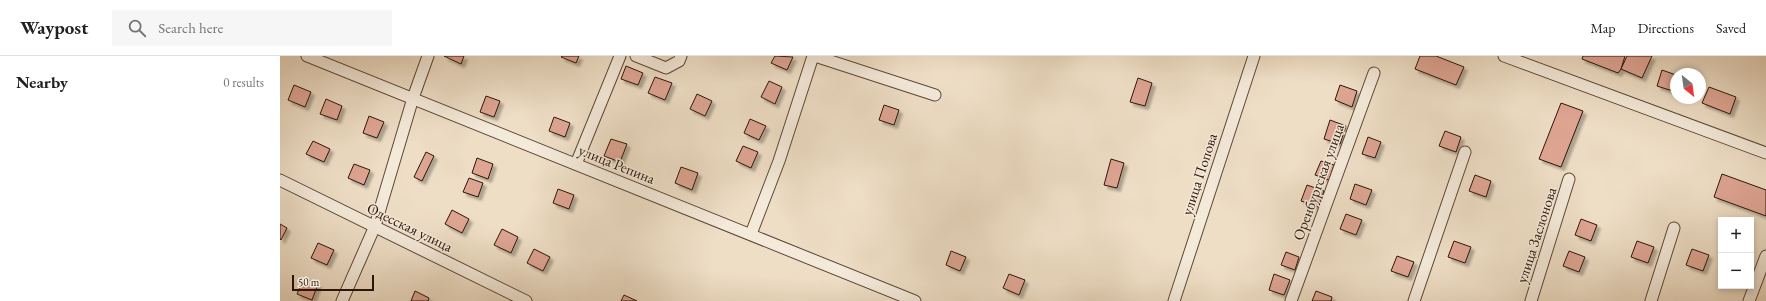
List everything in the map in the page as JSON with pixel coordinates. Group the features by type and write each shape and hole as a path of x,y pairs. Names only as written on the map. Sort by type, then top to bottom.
{"street":[{"name":"улица Репина","path":"307,56 915,301"},
{"path":"342,301 375,226 413,98 428,56"},
{"path":"576,164 620,56"},
{"path":"636,56 666,68 679,61 681,56"},
{"path":"751,234 814,56 935,95"},
{"name":"улица Попова","path":"1174,301 1254,56"},
{"path":"1504,56 1766,154"},
{"name":"Оренбургская улица","path":"1291,301 1374,73"},
{"path":"1414,301 1465,152"},
{"name":"улица Заслонова","path":"1530,301 1569,179"},
{"name":"Одесская улица","path":"280,180 526,301"},
{"path":"1651,301 1674,228"},
{"path":"1749,301 1766,256"}],"building":[{"path":"444,56 464,56 461,64"},
{"path":"579,56 576,63 561,57"},
{"path":"775,56 793,57 787,70 771,63"},
{"path":"1420,56 1436,56 1464,67 1456,85 1415,69"},
{"path":"1583,56 1625,56 1621,69 1618,73 1582,59"},
{"path":"1627,56 1652,56 1642,78 1621,69"},
{"path":"626,66 643,73 638,85 621,79"},
{"path":"1662,70 1670,73 1670,90 1657,86"},
{"path":"655,77 672,83 665,100 648,93"},
{"path":"1138,78 1152,83 1145,106 1130,102"},
{"path":"769,81 782,87 775,104 761,97"},
{"path":"294,85 311,92 305,107 288,100"},
{"path":"1340,85 1357,91 1352,107 1335,100"},
{"path":"1709,87 1736,97 1730,114 1705,104 1706,104 1706,94"},
{"path":"697,94 712,101 705,116 690,109"},
{"path":"486,96 500,101 494,117 480,112"},
{"path":"326,99 342,106 337,120 320,114"},
{"path":"1561,103 1583,111 1561,167 1539,159"},
{"path":"884,105 899,110 894,125 879,120"},
{"path":"369,116 384,122 377,138 363,133"},
{"path":"554,117 570,123 565,137 549,131"},
{"path":"750,119 766,126 759,140 744,133"},
{"path":"1330,120 1346,126 1340,144 1324,139"},
{"path":"1445,131 1461,137 1456,152 1439,146"},
{"path":"1368,137 1381,142 1375,158 1362,154"},
{"path":"611,139 627,144 620,162 604,156"},
{"path":"313,141 330,149 324,162 306,154"},
{"path":"743,146 758,152 751,168 736,161"},
{"path":"426,152 434,156 422,181 414,177"},
{"path":"477,158 493,164 488,179 472,173"},
{"path":"1111,159 1124,163 1117,188 1104,185"},
{"path":"1321,161 1334,165 1329,180 1315,175"},
{"path":"354,164 370,170 364,185 348,178"},
{"path":"681,167 698,173 692,190 675,183"},
{"path":"1722,174 1766,190 1766,216 1714,197"},
{"path":"1475,175 1491,181 1486,197 1469,191"},
{"path":"469,178 483,183 478,197 463,192"},
{"path":"1355,184 1372,190 1366,205 1350,199"},
{"path":"1307,185 1324,191 1318,207 1301,201"},
{"path":"558,189 574,195 569,209 553,203"},
{"path":"452,210 469,219 462,233 445,224"},
{"path":"1346,214 1362,220 1356,235 1340,229"},
{"path":"1581,219 1597,225 1591,241 1575,235"},
{"path":"280,224 287,228 281,240 280,239"},
{"path":"502,229 518,237 511,253 494,245"},
{"path":"1454,241 1471,247 1465,263 1448,257"},
{"path":"1637,241 1654,247 1648,263 1631,257"},
{"path":"318,243 334,250 327,265 311,258"},
{"path":"534,249 550,257 543,271 527,263"},
{"path":"1692,249 1709,255 1703,271 1686,265"},
{"path":"951,251 966,257 960,271 946,265"},
{"path":"1569,251 1585,257 1579,272 1563,266"},
{"path":"1286,252 1299,257 1295,270 1281,265"},
{"path":"1397,256 1414,262 1408,277 1391,271"},
{"path":"1009,274 1025,280 1019,295 1003,288"},
{"path":"1274,274 1290,280 1284,295 1269,290"},
{"path":"304,278 318,284 312,300 297,294"},
{"path":"415,291 429,298 428,301 411,301"},
{"path":"1316,291 1332,297 1331,301 1312,301"},
{"path":"624,295 637,301 621,301"}]}
